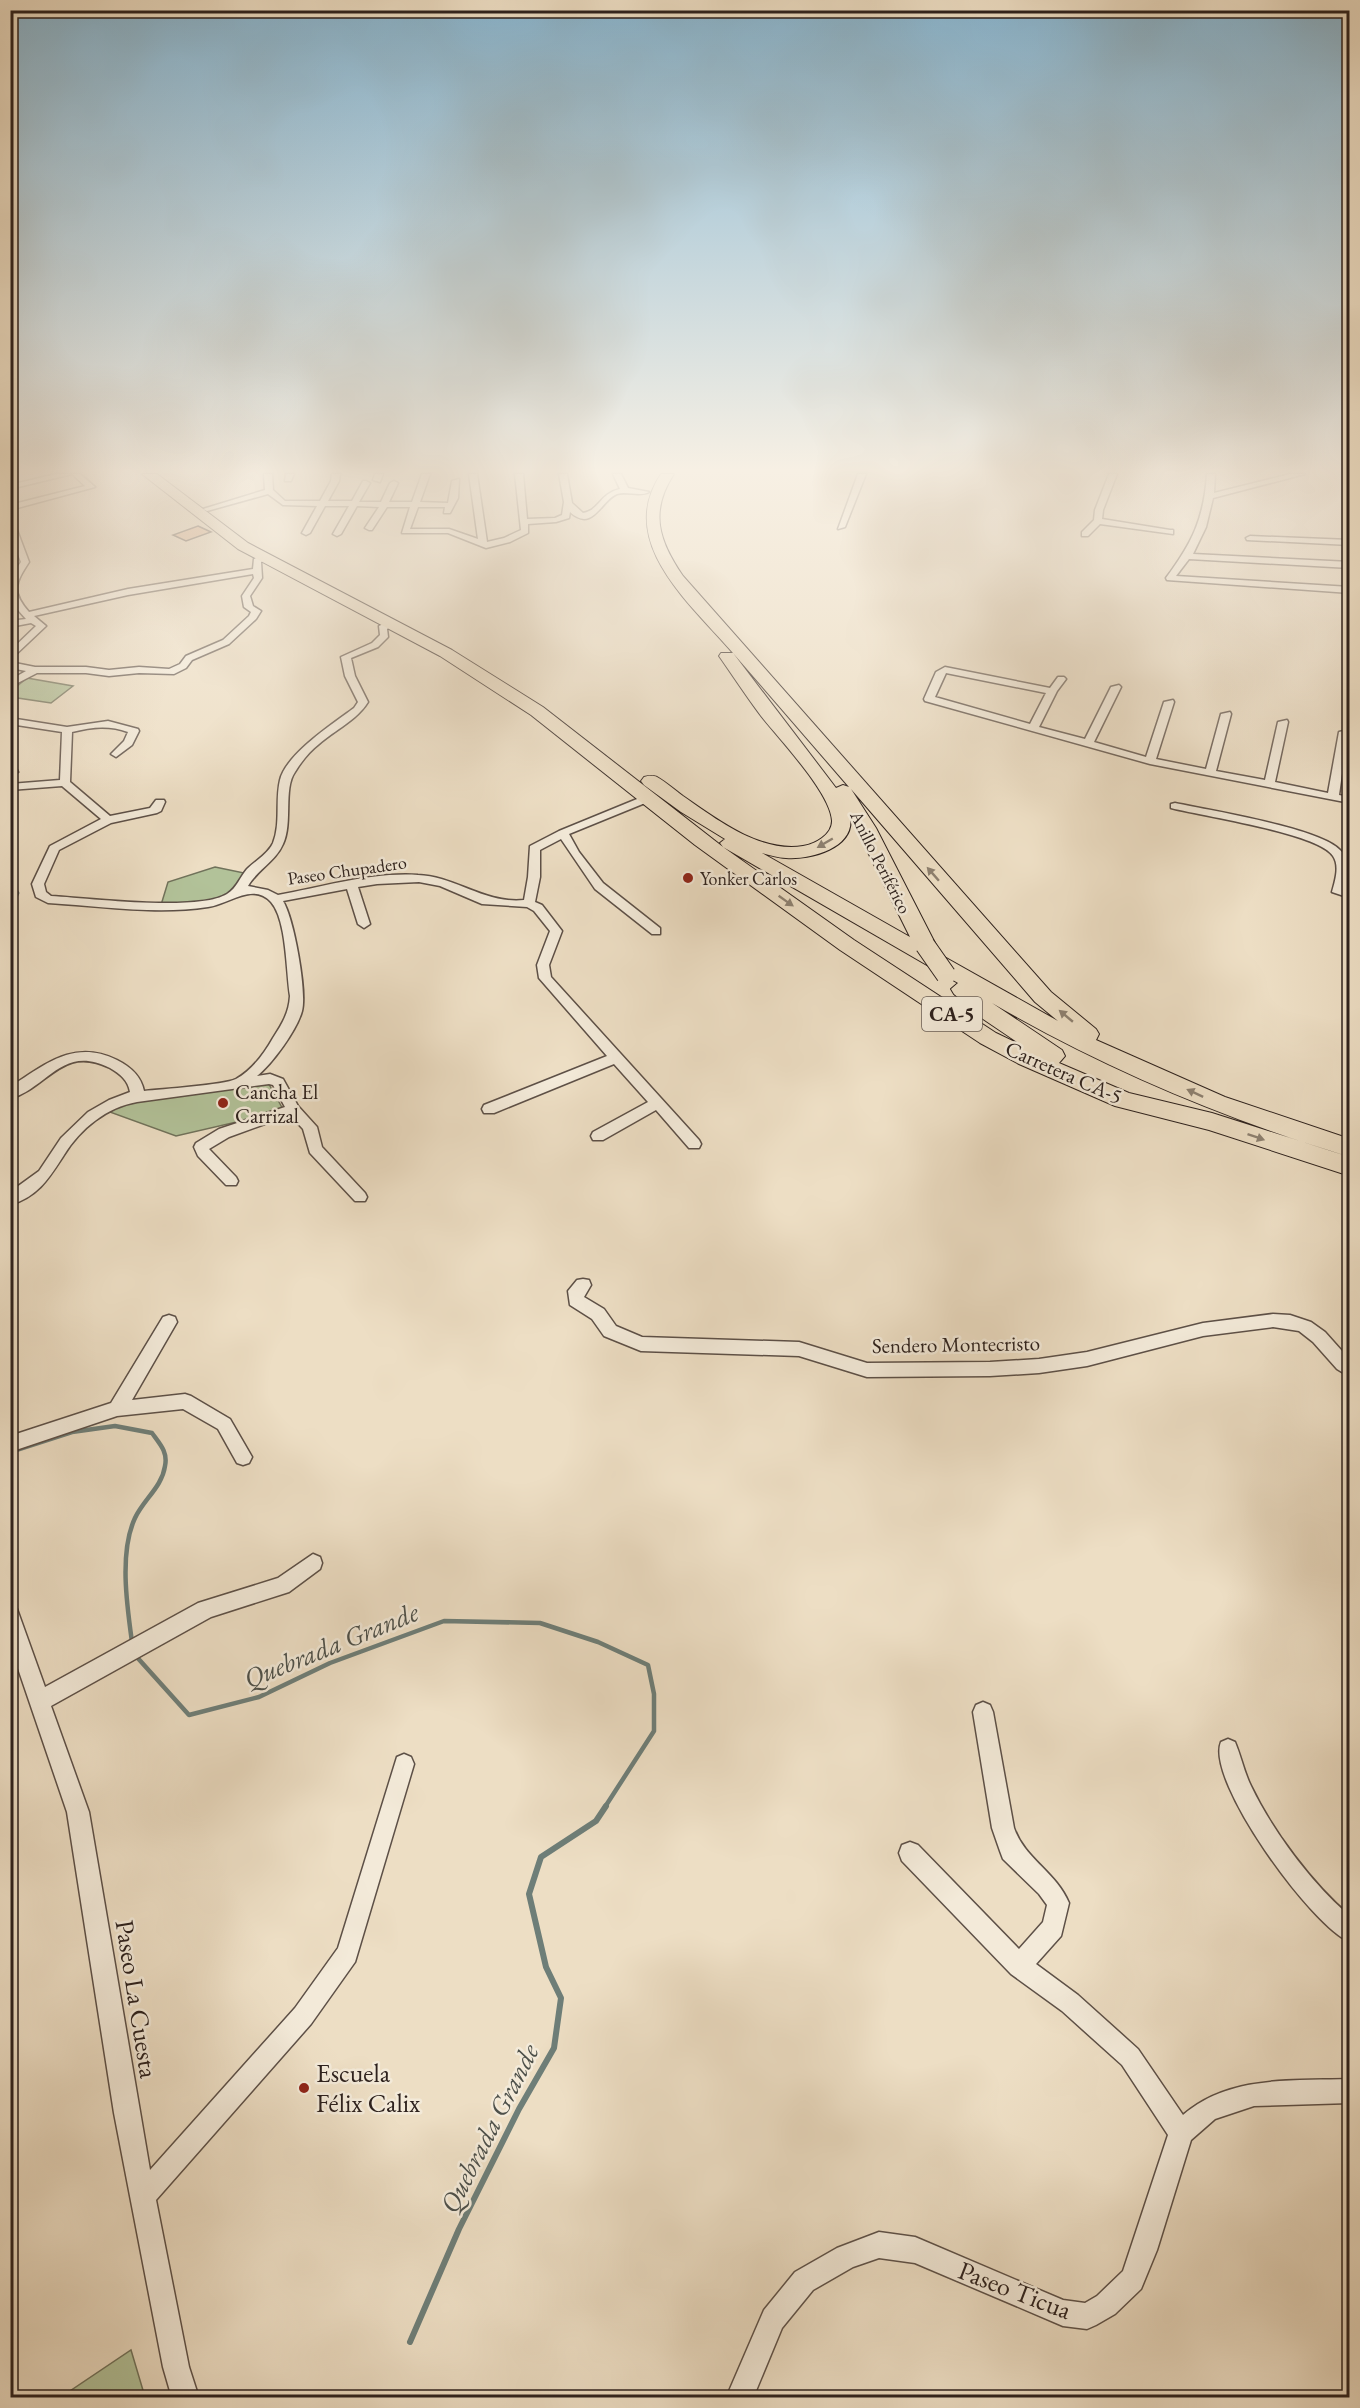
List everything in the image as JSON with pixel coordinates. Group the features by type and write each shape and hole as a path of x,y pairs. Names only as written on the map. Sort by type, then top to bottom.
{"highway":[{"name":"CA-5","path":"309,586 390,624 446,654 537,711 608,760"},
{"name":"CA-5","path":"336,586 459,649 551,708 608,760"},
{"name":"Anillo Periférico","path":"669,586 827,770 853,805 880,853 911,921 946,975 991,1014 1054,1056 1158,1102 1212,1122"},
{"name":"Anillo Periférico","path":"683,586 870,803 1043,997 1082,1031 1130,1063"},
{"path":"608,760 751,845 782,852 801,851 828,843 837,835 842,826 841,816 828,792 809,764 745,683 718,642"},
{"name":"Carretera CA-5","path":"608,760 720,838 1065,1035 1217,1103 1350,1148"},
{"name":"Carretera CA-5","path":"608,760 646,799 702,841 847,945 988,1038 1027,1058 1124,1100 1212,1122 1350,1167"}],"street":[{"path":"10,624 155,586"},
{"path":"10,665 34,670 86,670 108,673 140,670 164,672 180,668 189,658 226,642 253,617 256,611 249,607 246,596 252,586"},
{"path":"1296,586 1350,590"},
{"path":"10,657 41,626 12,600"},
{"path":"160,802 157,809 153,811 108,820 54,848 38,884 40,894 48,899 185,907 218,902 240,889 249,874 274,851 279,842 284,815 285,779 291,769 313,743 362,706 361,694 350,676 346,657 375,645 385,635 382,628 390,624"},
{"path":"10,684 34,670"},
{"path":"1052,691 945,670 928,699 1150,761 1350,800"},
{"path":"1034,727 1052,691 1061,679"},
{"path":"1087,745 1116,687"},
{"path":"1150,761 1169,702"},
{"path":"1210,772 1226,714"},
{"path":"10,721 45,724 67,730 107,722 117,723 134,731 128,743 116,754"},
{"path":"1269,784 1283,722"},
{"path":"64,783 67,730"},
{"path":"1333,797 1344,732"},
{"path":"10,787 64,783 108,820"},
{"path":"646,799 563,833 534,848 534,878 529,903 537,908 556,931 543,965 545,978 694,1144"},
{"path":"1175,806 1313,838 1335,850 1343,866 1338,892 1350,895"},
{"path":"563,833 599,886 656,931"},
{"name":"Paseo Chupadero","path":"276,899 377,880 419,878 443,883 482,900 529,903"},
{"path":"351,885 364,924"},
{"path":"238,1084 261,1066 296,1009 284,914 276,899 240,889"},
{"path":"10,1094 77,1054 105,1059 128,1073 138,1087 137,1097"},
{"path":"489,1109 615,1058"},
{"path":"10,1199 30,1187 47,1172 58,1152 99,1111 116,1100 270,1079 278,1082 293,1109 310,1127 315,1149 360,1197"},
{"path":"598,1136 656,1104"},
{"path":"231,1181 203,1152 201,1147 224,1133 293,1109"},
{"name":"Sendero Montecristo","path":"583,1286 576,1291 576,1300 598,1314 610,1331 641,1344 799,1349 819,1352 845,1364 867,1370 1009,1368 1063,1364 1113,1354 1173,1335 1235,1323 1276,1320 1296,1323 1313,1330 1350,1370"},
{"path":"117,1409 170,1322"},
{"path":"10,1444 117,1409 185,1401 224,1424 243,1456"},
{"path":"40,1701 205,1610 231,1600 282,1586 314,1563"},
{"name":"Paseo La Cuesta","path":"10,1616 78,1812 126,2113 176,2367 186,2397"},
{"path":"983,1712 1003,1828 1011,1851 1047,1886 1058,1903 1053,1928 1019,1966"},
{"path":"1228,1749 1240,1787 1259,1825 1321,1906 1350,1931"},
{"path":"143,2196 303,2016 347,1954 404,1764"},
{"path":"910,1852 1019,1966 1070,2003 1130,2057 1181,2133 1208,2109 1254,2094 1350,2091"},
{"name":"Paseo Ticua","path":"739,2397 773,2319 804,2281 846,2257 879,2245 915,2250 1063,2313 1087,2316 1106,2305 1132,2280 1144,2250 1181,2133"}],"green space":[{"path":"27,678 73,686 51,703 11,697 10,692"},
{"path":"215,867 249,874 247,880 218,902 161,905 168,882"},
{"path":"266,1079 284,1111 176,1136 107,1111 120,1105"},
{"path":"131,2350 145,2397 61,2397"}],"waterway":[{"name":"Quebrada Grande","path":"10,880 18,893 15,900 10,903"},
{"name":"Quebrada Grande","path":"10,1452 72,1432 115,1426 152,1433 160,1445 166,1461 163,1473 157,1487 135,1518 127,1547 126,1579 132,1642"},
{"name":"Quebrada Grande","path":"135,1655 189,1715 259,1697 330,1663 444,1621 540,1623 598,1642 648,1665 654,1694 654,1731 605,1807"},
{"name":"Quebrada Grande","path":"410,2342 459,2229 519,2109 554,2048 561,1998 546,1967 529,1894 541,1857 596,1821 606,1806"}],"place":[{"name":"Yonker Carlos","path":"688,878"},
{"name":"Cancha El Carrizal","path":"223,1103"},
{"name":"Escuela Félix Calix","path":"304,2088"}]}
